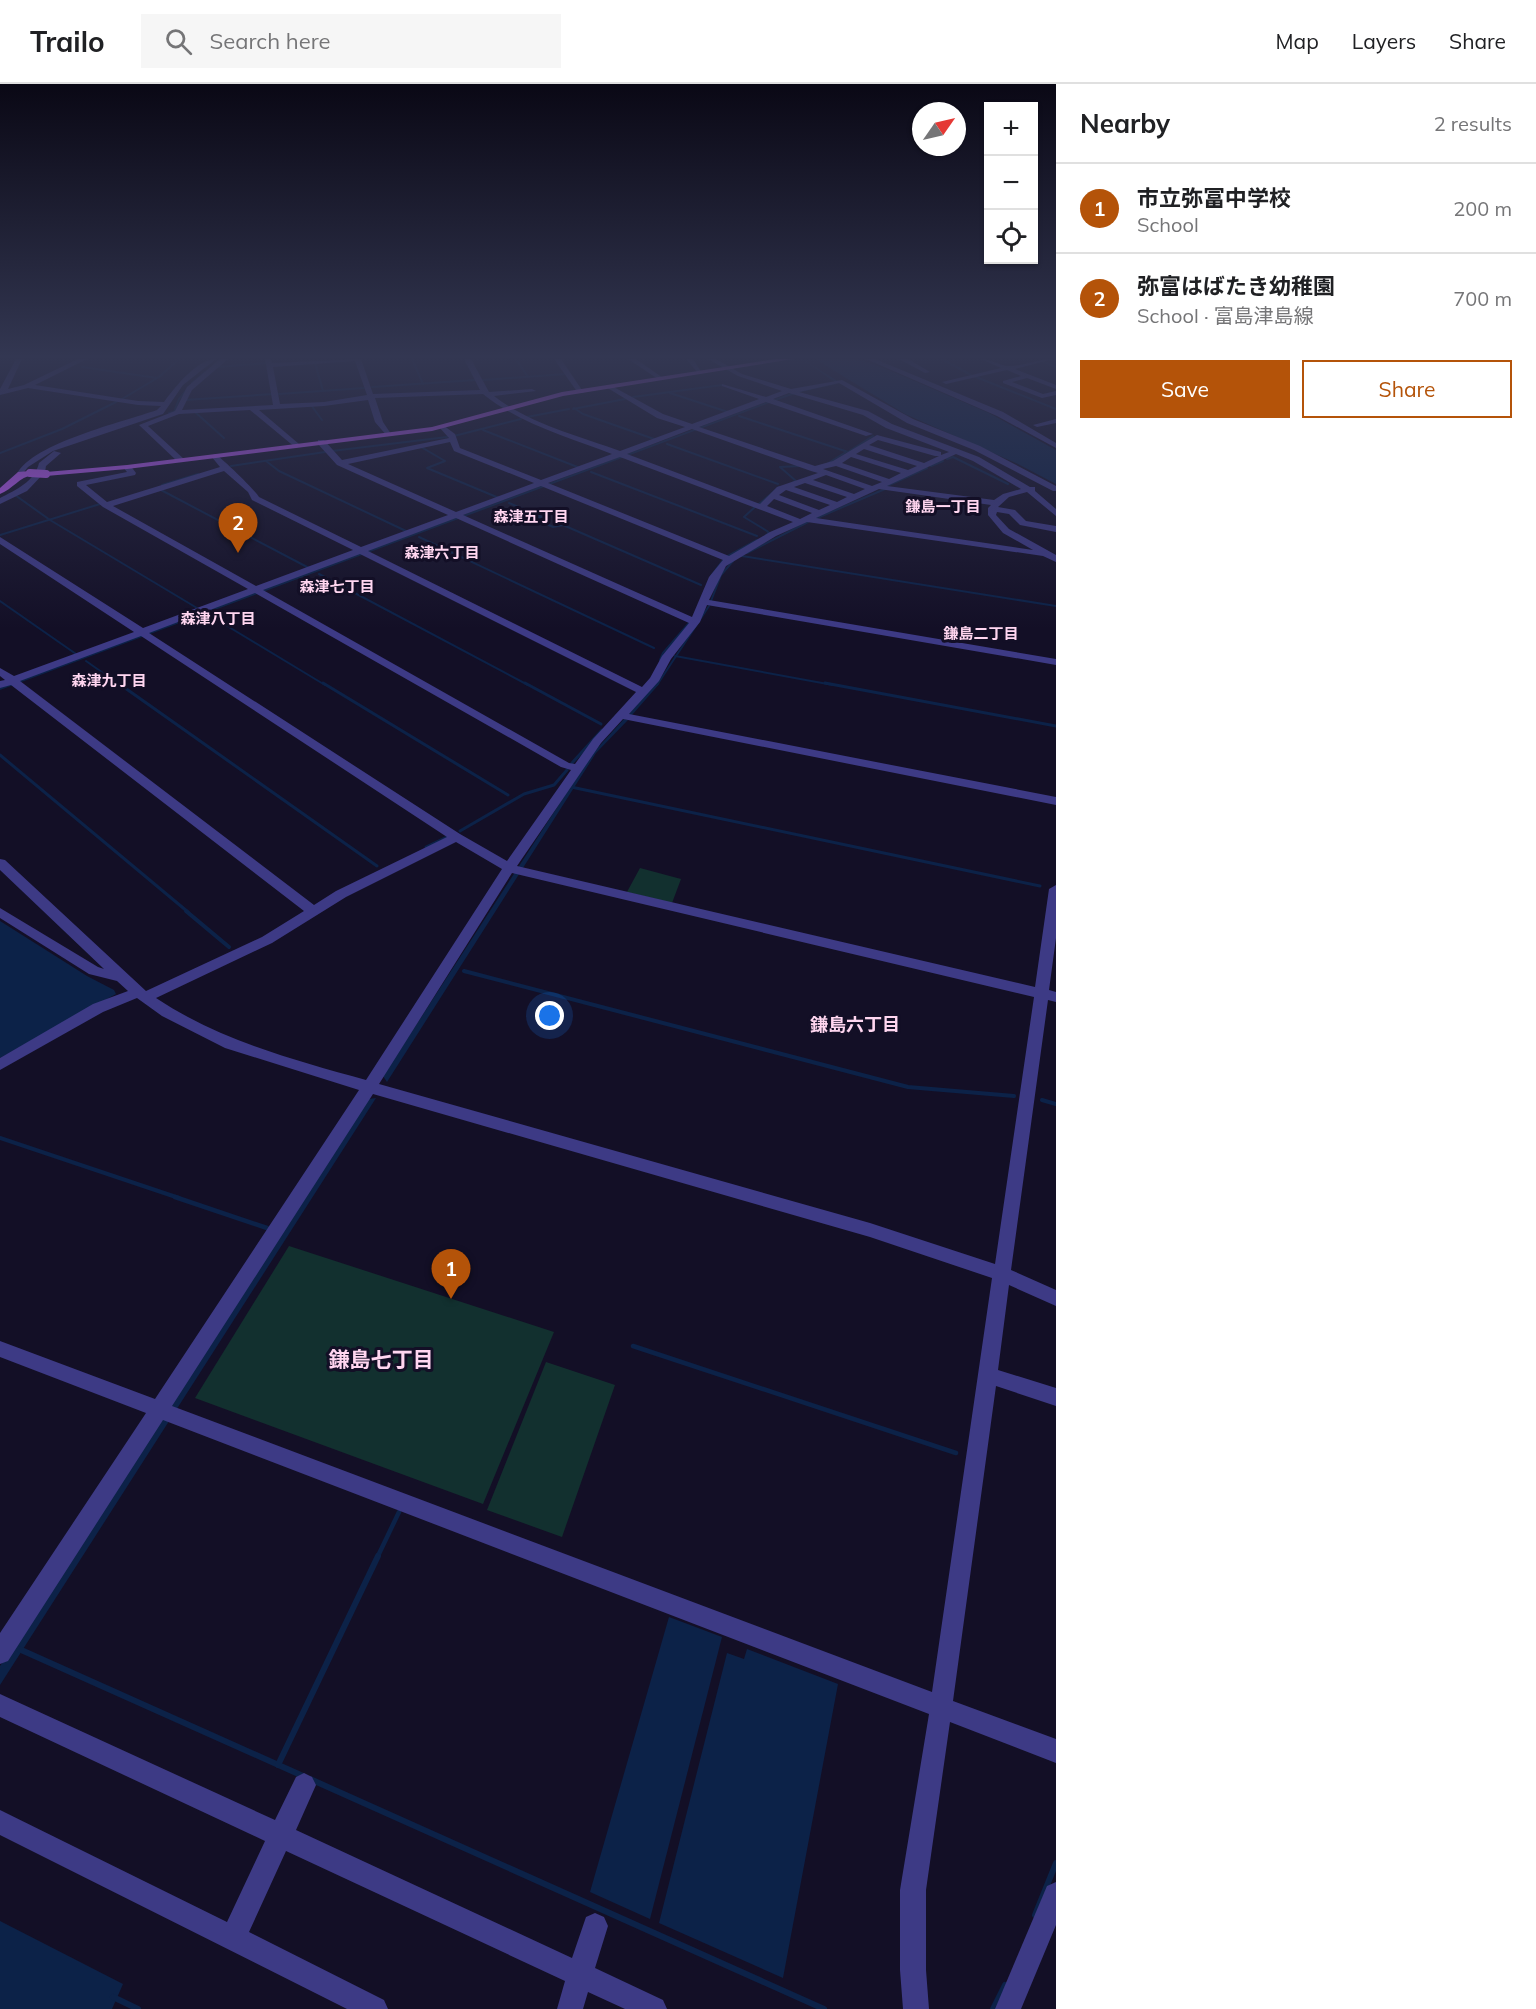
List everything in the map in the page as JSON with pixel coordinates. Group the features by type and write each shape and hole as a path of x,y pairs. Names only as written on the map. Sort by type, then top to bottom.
{"main road":[{"path":"0,492 25,473 46,474 127,467 273,449"}],"street":[{"path":"25,473 25,466 50,449"},
{"path":"0,501 30,484 42,470 42,465 55,454 70,449"},
{"path":"170,449 181,460"},
{"path":"327,449 340,463 695,622"},
{"path":"340,463 407,449"},
{"path":"457,449 728,559"},
{"path":"607,449 762,507 804,520 1045,553"},
{"path":"0,685 14,682 641,449"},
{"path":"755,449 876,488 993,505 1012,512 1023,522 1056,529"},
{"path":"814,469 836,463 859,449"},
{"path":"873,449 925,466"},
{"path":"919,449 945,457"},
{"path":"949,449 998,470 1028,489 1056,513"},
{"path":"979,449 1054,486"},
{"path":"0,1653 166,1412 370,1086 516,870 576,768 597,741 655,679 666,658 695,622 714,577 728,559 804,520 957,452"},
{"path":"850,454 908,473"},
{"path":"215,456 225,468 252,491 255,498 644,692"},
{"path":"836,463 890,482"},
{"path":"127,467 132,473 80,484 106,505 565,765 576,768"},
{"path":"106,505 159,489 184,478 225,468"},
{"path":"762,507 780,489 825,473"},
{"path":"807,481 854,497"},
{"path":"993,505 1008,495 1028,489 1054,486"},
{"path":"787,487 838,505"},
{"path":"773,496 820,513"},
{"path":"993,505 992,515 998,524 1056,558"},
{"path":"0,540 456,837 516,870 1049,995"},
{"path":"705,602 1056,662"},
{"path":"0,671 312,910"},
{"path":"622,716 1056,801"},
{"path":"0,1065 98,1008 141,994 267,940 312,910 456,837"},
{"path":"0,863 141,994 167,1012 230,1044 870,1230 1002,1274 1056,1298"},
{"path":"916,2009 913,1970 913,1890 1002,1274 1049,995 1056,889"},
{"path":"0,912 94,971 122,977"},
{"path":"0,1349 1056,1751"},
{"path":"988,1375 1056,1396"},
{"path":"0,1705 654,2009"},
{"path":"233,1938 304,1785"},
{"path":"0,1822 375,2009"},
{"path":"1008,2009 1056,1895"},
{"path":"570,2009 595,1926"}],"green space":[{"path":"640,868 681,879 672,903 627,892"},
{"path":"289,1246 554,1332 483,1504 195,1398"},
{"path":"546,1362 615,1385 562,1537 487,1510"}],"water":[{"path":"641,449 646,449 0,690 0,687"},
{"path":"984,449 1054,449 1056,450 1056,484"},
{"path":"624,719 628,720 596,753 387,1082 383,1076 591,755"},
{"path":"0,921 87,976 114,990 116,994 0,1058"},
{"path":"376,1098 0,1685 0,1666 369,1099"},
{"path":"669,1617 722,1637 650,1919 590,1892"},
{"path":"747,1649 838,1684 783,1978 659,1923 727,1653 744,1659"},
{"path":"0,1921 123,1984 112,2009 0,2009"}],"waterway":[{"path":"0,453 11,449"},
{"path":"332,451 350,449"},
{"path":"424,449 445,461 427,468 499,498"},
{"path":"531,449 580,468"},
{"path":"680,449 778,484"},
{"path":"838,449 848,452 853,449"},
{"path":"231,466 325,452"},
{"path":"827,464 846,452"},
{"path":"947,459 953,457 1008,484"},
{"path":"266,461 279,471 406,531"},
{"path":"931,466 943,461"},
{"path":"792,483 796,481 780,467 800,466"},
{"path":"887,486 927,468"},
{"path":"591,472 757,536"},
{"path":"162,485 198,474"},
{"path":"759,504 779,487"},
{"path":"817,518 885,489"},
{"path":"161,490 309,568"},
{"path":"15,495 50,520"},
{"path":"509,503 542,517 536,519 553,527 563,525 701,585"},
{"path":"50,520 100,504"},
{"path":"756,506 744,517 767,531 769,533 766,535"},
{"path":"0,535 50,520"},
{"path":"50,520 197,608"},
{"path":"747,553 808,522"},
{"path":"419,537 654,648"},
{"path":"728,556 757,540"},
{"path":"742,556 1056,606"},
{"path":"711,576 723,560"},
{"path":"711,601 721,575 733,561"},
{"path":"319,574 528,685"},
{"path":"0,601 76,654"},
{"path":"676,656 709,606"},
{"path":"209,615 325,685"},
{"path":"660,660 663,653 689,623"},
{"path":"657,685 676,656"},
{"path":"676,656 833,685"},
{"path":"86,661 120,685"},
{"path":"118,683 377,866"},
{"path":"323,683 508,795"},
{"path":"525,683 601,724"},
{"path":"630,715 658,683"},
{"path":"825,683 1056,726"},
{"path":"572,763 602,730"},
{"path":"0,755 188,912"},
{"path":"460,831 524,794 554,785 567,770"},
{"path":"571,787 1040,886"},
{"path":"426,847 447,837"},
{"path":"186,911 229,947"},
{"path":"464,971 908,1087 1014,1096"},
{"path":"1042,1100 1056,1104"},
{"path":"0,1138 179,1198"},
{"path":"175,1197 267,1228"},
{"path":"633,1346 956,1453"},
{"path":"377,1558 399,1512"},
{"path":"278,1765 378,1556"},
{"path":"19,1649 278,1765"},
{"path":"278,1765 303,1776"},
{"path":"310,1779 824,2009"},
{"path":"1035,1915 1056,1863"},
{"path":"993,2009 1005,1985"},
{"path":"113,1997 138,2009"}],"place":[{"name":"弥富はばたき幼稚園","path":"238,553"},
{"name":"市立弥冨中学校","path":"451,1299"}],"district":[{"name":"鎌島一丁目","path":"943,506"},
{"name":"森津五丁目","path":"531,516"},
{"name":"森津六丁目","path":"442,552"},
{"name":"森津七丁目","path":"337,586"},
{"name":"森津八丁目","path":"218,618"},
{"name":"鎌島二丁目","path":"981,633"},
{"name":"森津九丁目","path":"109,680"},
{"name":"鎌島六丁目","path":"855,1024"},
{"name":"鎌島七丁目","path":"381,1359"}]}
